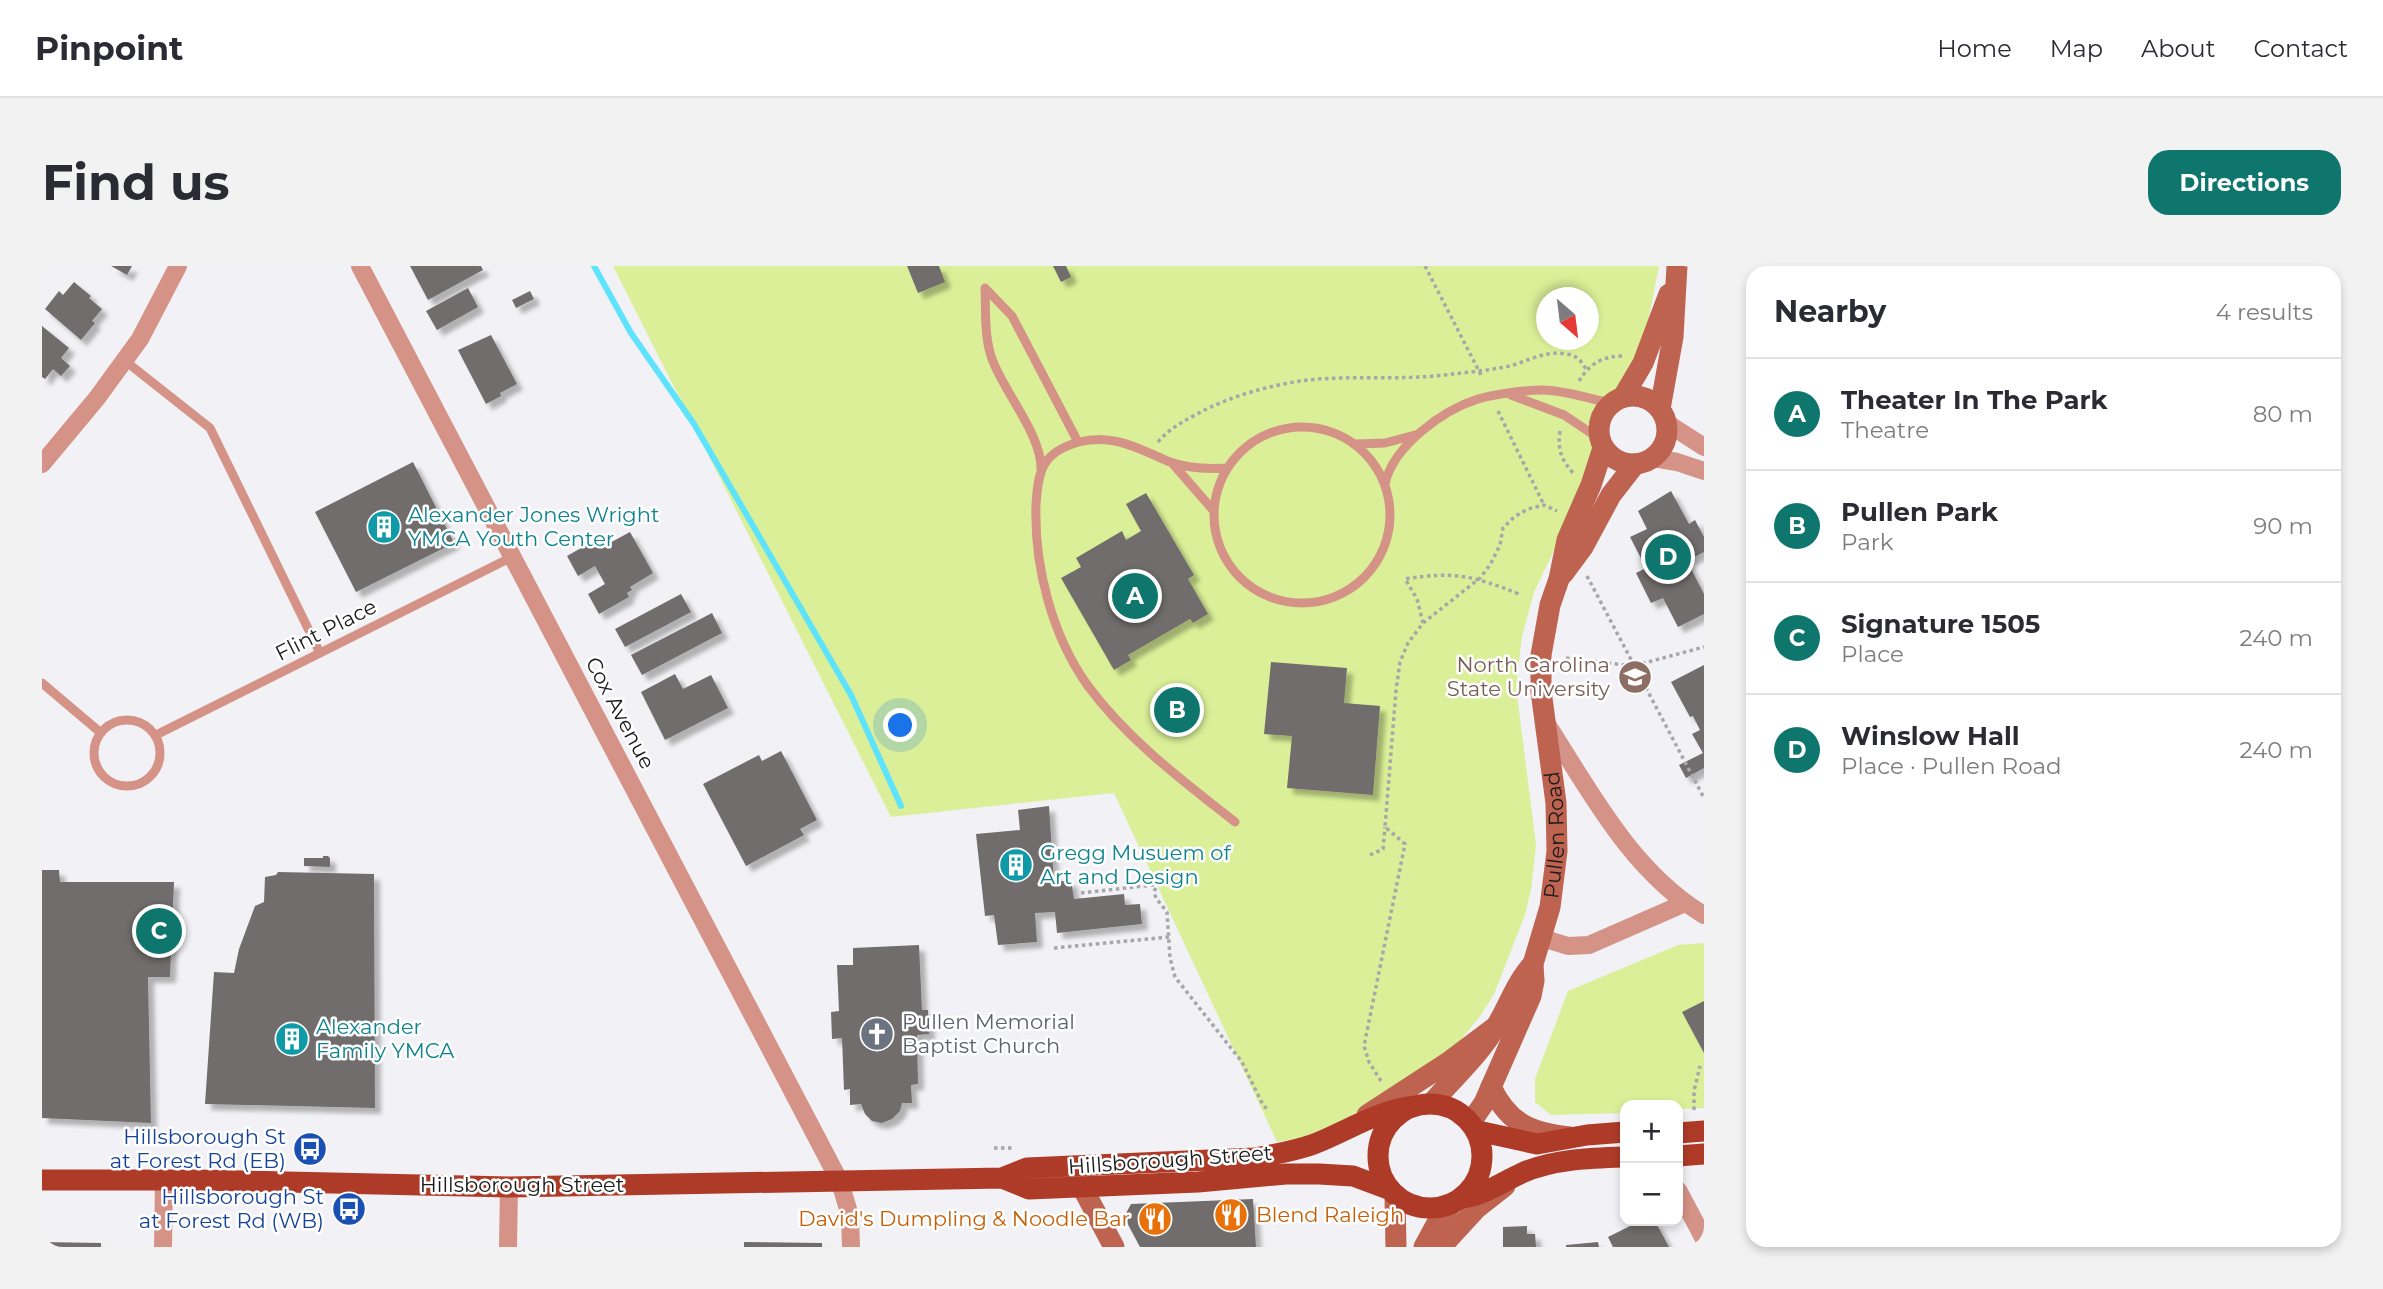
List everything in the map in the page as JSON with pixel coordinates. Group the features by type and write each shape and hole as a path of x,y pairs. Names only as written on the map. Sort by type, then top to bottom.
{"main road":[{"path":"1677,271 1673,337 1662,414 1665,441 1661,451 1644,461 1617,460 1602,444 1600,419 1643,363 1677,271"},
{"path":"1617,400 1643,397 1662,414"},
{"name":"Pullen Road","path":"1475,1127 1531,996 1534,964 1550,907 1557,851 1556,803 1541,691 1541,655 1550,605 1559,579 1567,540 1591,485 1602,444"},
{"name":"Pullen Road","path":"1559,579 1583,547 1611,495 1644,461"},
{"name":"Pullen Road","path":"1424,1104 1476,1058 1498,1025 1522,975 1534,964"},
{"path":"1339,1132 1451,1061 1498,1025"},
{"path":"1491,1087 1503,1108 1514,1120 1536,1131 1573,1137"},
{"path":"1396,1247 1391,1193 1382,1177 1378,1159 1380,1141 1387,1125 1400,1113 1424,1104 1449,1106 1464,1114 1475,1127 1483,1160 1479,1176 1437,1223 1424,1247"},
{"name":"Hillsborough Street","path":"42,1180 509,1187 1002,1178 1027,1168 1255,1158 1315,1143 1386,1111 1424,1104"},
{"path":"1475,1127 1537,1144 1620,1132"},
{"path":"1683,1133 1704,1131"},
{"path":"1683,1156 1704,1154"},
{"path":"1391,1193 1422,1208 1475,1196 1541,1166 1620,1157"},
{"path":"1441,1247 1477,1208 1522,1173"},
{"name":"Hillsborough Street","path":"1002,1178 1029,1189 1319,1174 1353,1176 1391,1193"},
{"path":"1082,1186 1114,1247"}],"street":[{"path":"42,464 140,339 178,266"},
{"name":"Cox Avenue","path":"360,266 840,1182 850,1216 851,1247"},
{"path":"1662,414 1670,425 1704,446"},
{"path":"1644,461 1677,463 1704,471"},
{"path":"1545,721 1625,842 1656,878 1685,904 1704,915"},
{"path":"1542,938 1568,946 1589,945 1685,904"},
{"path":"163,1181 163,1247"},
{"path":"509,1187 509,1247"},
{"path":"1683,1199 1704,1239"}],"lane":[{"path":"1077,442 1012,316 985,288 990,352 1038,446 1041,469 1035,528 1038,558 1051,608 1064,643 1088,685 1127,729 1171,772 1235,822"},
{"path":"124,360 210,428 320,653"},
{"path":"1356,444 1385,443 1415,435 1466,404 1491,396 1553,390 1617,400"},
{"path":"1510,394 1564,415 1602,444"},
{"path":"1311,427 1334,433 1356,444 1373,462 1385,484 1390,503 1386,542 1378,560 1356,585 1341,594 1316,602 1290,602 1264,595 1243,581 1227,562 1217,540 1213,510 1217,490 1227,468 1243,450 1263,436 1286,428 1311,427"},
{"path":"1385,484 1391,466 1415,435"},
{"path":"1041,469 1047,459 1077,442 1111,439 1125,442 1172,463 1196,468 1227,468"},
{"path":"1172,463 1213,510"},
{"name":"Flint Place","path":"156,735 512,556"},
{"path":"42,683 101,733"},
{"path":"129,720 148,727 156,735 160,754 155,772 141,783 123,786 106,779 96,762 94,752 101,733 119,721 129,720"}],"path":[{"path":"1425,266 1482,377"},
{"path":"1158,442 1172,429 1208,408 1243,395 1309,380 1414,378 1509,366 1552,353 1578,358 1586,369"},
{"path":"1576,386 1586,369 1598,360 1625,356"},
{"path":"1498,411 1544,506"},
{"path":"1561,426 1558,443 1560,455 1577,478"},
{"path":"1370,855 1382,849 1396,690 1400,662 1408,643 1423,623 1480,578 1500,545 1503,528 1514,517 1528,509 1544,506 1557,511"},
{"path":"1586,574 1704,798"},
{"path":"1423,623 1418,599 1405,579 1439,575 1480,578 1519,594"},
{"path":"1566,658 1633,666 1704,648"},
{"path":"1385,827 1405,845 1364,1046 1369,1062 1385,1088"},
{"path":"1081,892 1153,885 1156,887 1156,898 1167,912 1171,966 1175,977 1242,1062 1267,1109"},
{"path":"1054,948 1169,937"},
{"path":"1694,1110 1694,1091 1700,1066"},
{"path":"176,1142 189,1142"},
{"path":"994,1149 1012,1148"}],"green space":[{"path":"613,266 1659,266 1646,332 1633,373 1619,387 1583,490 1534,592 1522,636 1516,687 1536,845 1531,889 1525,915 1494,994 1455,1047 1348,1118 1304,1137 1277,1142 1114,793 891,817"},
{"path":"1704,943 1704,1108 1683,1109 1683,1100 1620,1100 1620,1113 1551,1115 1535,1102 1535,1079 1568,991 1678,945"}],"building":[{"path":"111,266 132,266 127,275"},
{"path":"410,266 481,266 483,270 428,300"},
{"path":"907,266 939,266 945,282 918,293"},
{"path":"1053,266 1066,266 1071,277 1061,282"},
{"path":"74,282 102,309 81,340 45,309 59,291 63,295"},
{"path":"468,288 478,307 437,330 426,311"},
{"path":"530,291 534,299 516,308 512,300"},
{"path":"42,326 69,348 61,358 70,366 61,376 53,369 45,379 42,377"},
{"path":"491,335 517,384 486,404 458,350"},
{"name":"Alexander Jones Wright YMCA Youth Center","path":"413,462 454,543 356,592 315,512"},
{"path":"1671,491 1689,524 1695,520 1704,537 1704,552 1687,561 1704,594 1704,614 1678,627 1663,598 1651,603 1636,573 1646,568 1630,537 1647,529 1638,511"},
{"path":"1146,493 1194,575 1188,579 1208,614 1193,623 1190,619 1128,655 1131,660 1114,670 1061,578 1081,567 1076,558 1122,531 1126,540 1141,531 1126,504"},
{"path":"630,532 653,573 630,587 632,590 627,593 629,597 599,614 588,594 605,584 595,566 578,576 567,556 597,539 599,543 604,541 606,545"},
{"path":"681,594 691,612 625,647 615,629"},
{"path":"712,613 722,633 642,675 631,655"},
{"path":"1271,662 1347,668 1344,703 1380,706 1373,795 1287,788 1292,736 1264,734"},
{"path":"1704,665 1704,768 1686,778 1679,765 1703,753 1692,734 1700,730 1671,682"},
{"path":"675,674 683,689 711,675 728,708 665,740 641,692"},
{"path":"781,751 817,820 800,829 804,835 746,866 703,784 759,755 762,761"},
{"name":"Gregg Musuem of Art and Design","path":"1049,806 1054,882 1071,880 1074,899 1124,894 1125,905 1140,904 1142,924 1057,933 1055,912 1035,913 1037,942 998,945 994,915 985,916 976,834 1020,830 1018,810"},
{"path":"304,858 330,858 330,867 304,866"},
{"path":"42,870 59,870 60,882 174,882 170,977 148,977 151,1123 42,1118"},
{"name":"Alexander Family YMCA","path":"278,872 374,874 375,1108 205,1104 214,972 234,973 239,949 255,906 264,902 265,877"},
{"name":"Pullen Memorial Baptist Church","path":"919,945 922,1010 928,1010 929,1034 917,1035 918,1084 911,1085 912,1103 902,1103 900,1111 892,1119 882,1123 872,1121 861,1104 850,1105 850,1089 844,1090 842,1038 832,1039 831,1012 839,1011 837,965 853,965 853,948"},
{"path":"1704,1001 1704,1053 1682,1012"},
{"path":"1253,1199 1256,1247 1140,1247 1124,1217 1131,1204"},
{"path":"1527,1226 1527,1234 1535,1234 1536,1247 1503,1247 1503,1227"},
{"path":"1630,1226 1658,1226 1669,1247 1613,1247 1608,1237"},
{"path":"42,1242 101,1243 101,1247 42,1247"},
{"path":"744,1242 822,1243 822,1247 744,1247"},
{"path":"1598,1242 1599,1247 1566,1247 1566,1245"}],"waterway":[{"path":"594,266 631,333 694,424 851,695 901,806"}],"place":[{"name":"Alexander Jones Wright YMCA Youth Center","path":"384,527"},
{"name":"Winslow Hall","path":"1668,557"},
{"name":"Theater In The Park","path":"1135,596"},
{"name":"North Carolina State University","path":"1635,677"},
{"name":"Pullen Park","path":"1177,710"},
{"name":"Gregg Musuem of Art and Design","path":"1016,865"},
{"name":"Signature 1505","path":"159,931"},
{"name":"Pullen Memorial Baptist Church","path":"877,1034"},
{"name":"Alexander Family YMCA","path":"292,1039"},
{"name":"Hillsborough St at Forest Rd (EB)","path":"310,1149"},
{"name":"Hillsborough St at Forest Rd (WB)","path":"349,1209"},
{"name":"Blend Raleigh","path":"1231,1215"},
{"name":"David's Dumpling & Noodle Bar","path":"1155,1219"}]}
